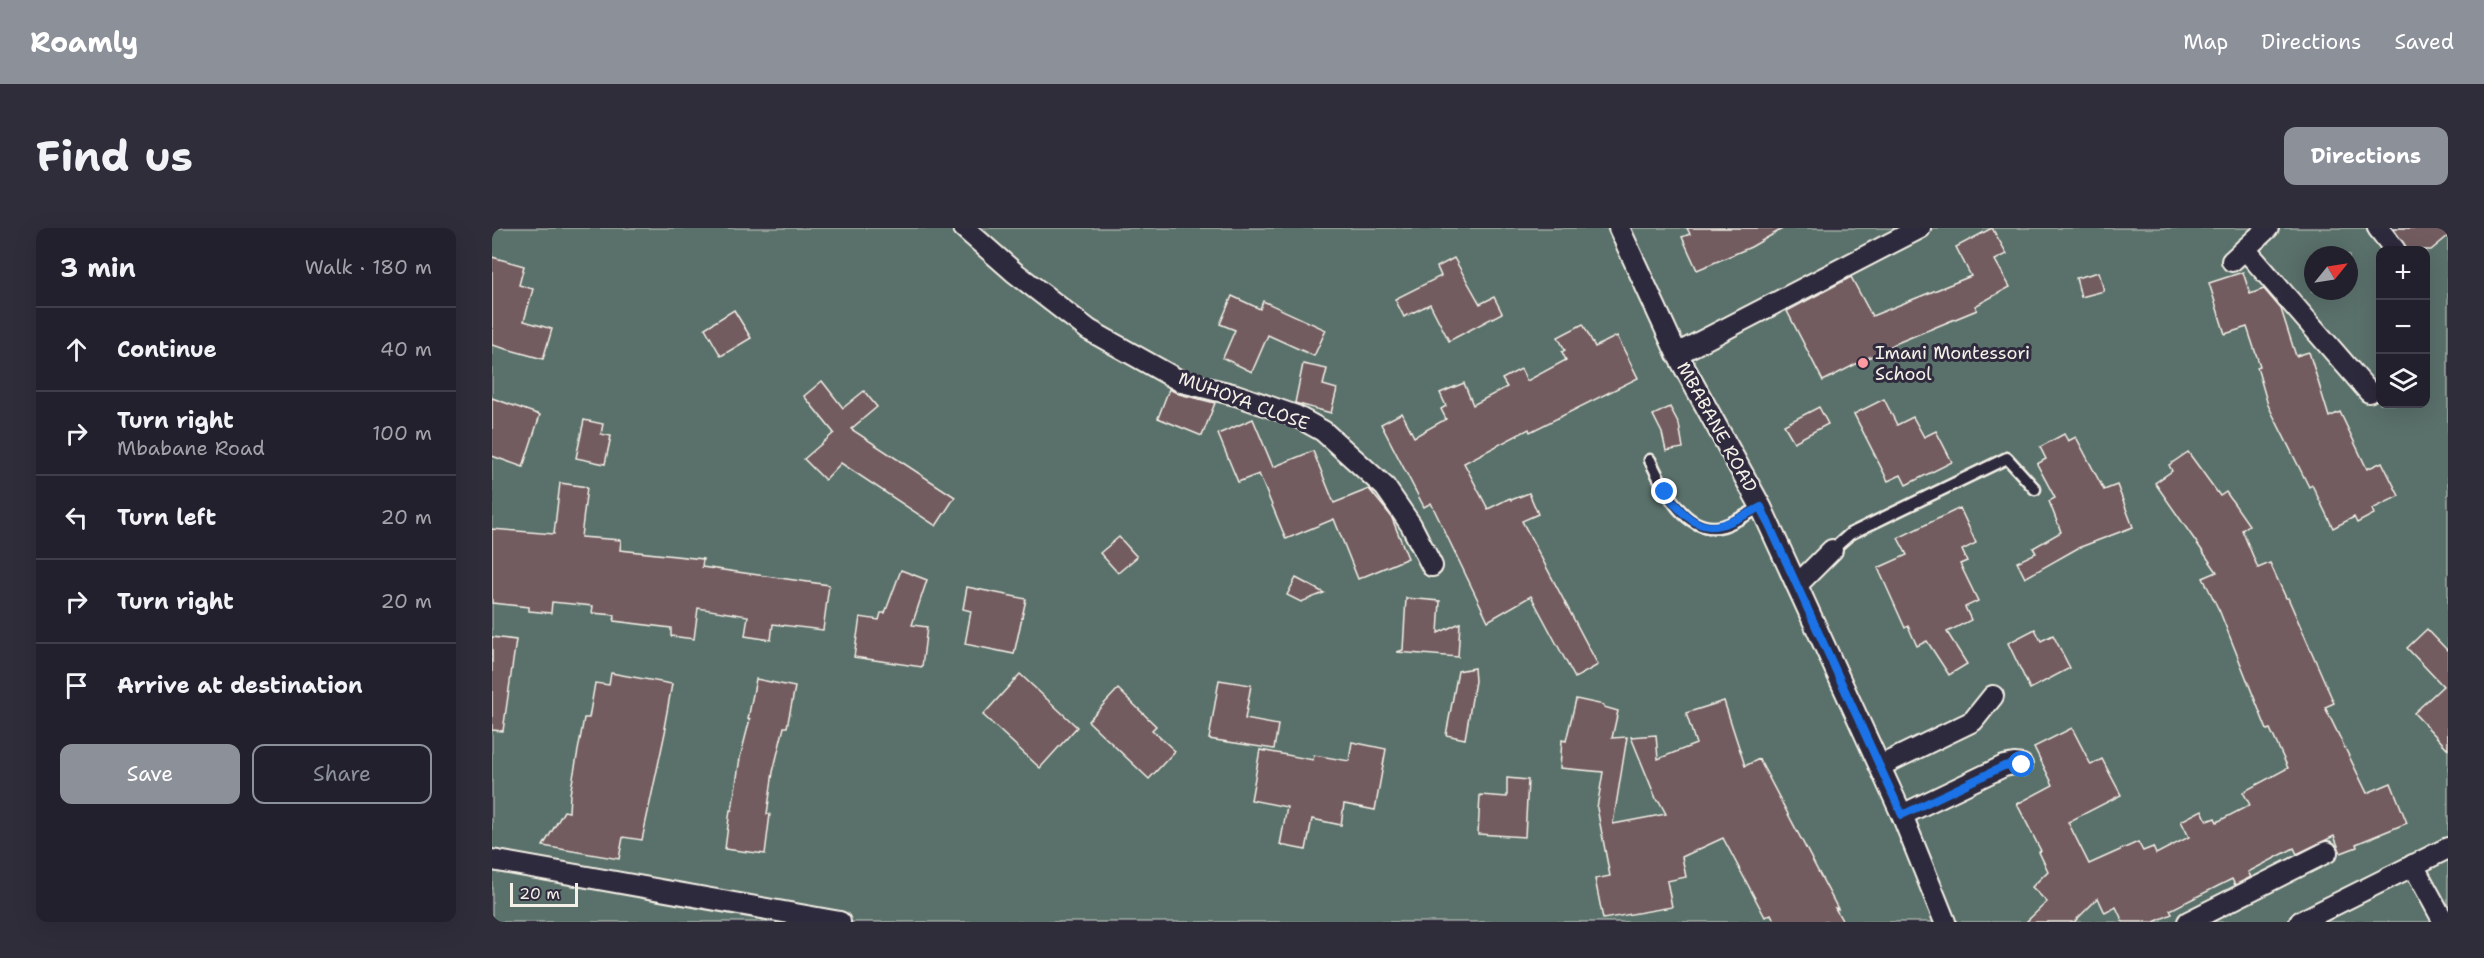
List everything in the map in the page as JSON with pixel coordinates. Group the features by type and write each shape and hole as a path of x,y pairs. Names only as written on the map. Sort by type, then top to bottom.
{"street":[{"name":"MUHOYA CLOSE","path":"964,228 1014,272 1089,330 1182,381 1246,399 1296,417 1323,431 1384,487 1411,525 1432,566"},
{"name":"MBABANE ROAD","path":"1619,228 1677,354 1761,507 1902,815 1945,922"},
{"path":"1677,354 1920,228"},
{"path":"2268,228 2239,255 2369,392"},
{"path":"2378,228 2392,246"},
{"path":"1797,585 1832,550"},
{"path":"1880,766 1973,720 1993,696"},
{"path":"1902,815 2004,766 2022,765"},
{"path":"2300,922 2448,848"},
{"path":"2197,920 2327,852"},
{"path":"492,860 840,922"},
{"path":"2413,865 2444,922"}],"lane":[{"path":"1832,550 1850,534 2007,458 2034,489"},
{"path":"1650,460 1665,492 1675,506 1702,525 1722,526 1761,507"}],"green space":[{"path":"492,228 2448,228 2448,922 492,922"}],"building":[{"path":"1687,228 1784,228 1751,247 1697,270 1682,237 1690,234"},
{"path":"1992,228 2007,254 1995,260 2010,287 1975,306 1977,310 1897,343 1823,381 1787,311 1851,277 1872,316 1971,276 1956,247"},
{"path":"2393,228 2448,228 2448,236 2431,250 2430,246 2404,246"},
{"path":"492,257 524,266 519,285 533,289 524,321 552,329 543,359 492,345"},
{"path":"1454,258 1480,304 1494,297 1502,313 1449,341 1430,304 1404,317 1395,299 1441,276 1437,267"},
{"path":"2099,272 2104,291 2081,297 2076,278"},
{"path":"2243,272 2250,294 2264,289 2281,309 2296,356 2309,352 2329,417 2340,412 2367,469 2382,462 2399,496 2372,509 2374,514 2357,523 2354,517 2333,528 2312,485 2309,487 2268,405 2257,367 2260,366 2247,327 2225,334 2209,283"},
{"path":"1232,296 1260,309 1263,301 1326,330 1314,356 1268,335 1252,372 1223,358 1235,330 1220,324"},
{"path":"734,310 751,338 721,356 705,328"},
{"path":"1583,324 1595,347 1617,336 1638,378 1530,432 1529,429 1464,463 1488,509 1510,498 1511,500 1529,493 1538,514 1522,521 1598,665 1575,678 1531,596 1488,621 1431,503 1424,507 1381,424 1402,413 1414,437 1446,419 1441,409 1446,406 1440,393 1464,383 1473,405 1507,387 1502,379 1521,369 1527,381 1566,360 1562,352 1565,350 1558,337"},
{"path":"1303,364 1327,369 1323,385 1337,389 1331,413 1295,403"},
{"path":"822,381 843,408 864,391 877,407 851,429 955,497 936,526 841,463 825,480 804,459 834,433 804,396"},
{"path":"1169,389 1179,394 1215,403 1202,436 1158,418"},
{"path":"492,398 540,415 523,467 492,456"},
{"path":"1884,399 1897,425 1913,417 1924,437 1936,431 1952,462 1906,485 1901,475 1888,481 1854,414"},
{"path":"1670,407 1679,424 1683,448 1666,451 1662,433 1653,415"},
{"path":"1819,407 1828,424 1794,442 1784,425"},
{"path":"1253,419 1273,467 1313,451 1334,503 1369,489 1391,516 1408,558 1358,579 1334,519 1286,539 1259,474 1238,482 1218,434"},
{"path":"584,420 603,424 601,434 611,436 605,464 576,458"},
{"path":"2064,434 2068,441 2076,437 2104,490 2117,485 2133,527 2078,548 2025,578 2017,562 2036,553 2033,548 2061,532 2049,501 2055,498 2037,464 2046,459 2040,447"},
{"path":"2188,452 2220,496 2226,492 2249,525 2242,530 2258,568 2270,563 2288,598 2334,703 2325,707 2367,793 2391,783 2407,823 2356,844 2357,847 2341,853 2334,836 2297,854 2294,848 2248,872 2251,877 2235,885 2232,879 2170,910 2172,914 2154,922 2123,922 2116,907 2105,913 2098,898 2074,922 2026,922 2047,902 2032,887 2048,871 2039,852 2041,851 2017,804 2053,785 2034,747 2072,728 2091,765 2102,759 2121,795 2068,822 2089,864 2138,842 2143,851 2153,847 2156,854 2189,837 2181,821 2202,810 2207,821 2215,818 2217,822 2250,805 2243,792 2288,768 2270,729 2267,730 2220,612 2203,578 2217,572 2155,483 2172,471 2169,465"},
{"path":"560,483 587,487 581,537 621,540 620,550 703,559 702,567 829,585 823,630 773,624 771,640 745,636 748,616 698,608 694,639 671,636 671,628 614,621 615,615 592,613 593,606 552,602 551,613 529,611 529,607 492,603 492,529 554,534"},
{"path":"1960,508 1976,543 1962,550 1967,561 1960,564 1978,601 1965,607 1971,620 1947,632 1967,664 1949,675 1927,641 1917,646 1908,626 1905,628 1878,568 1907,555 1898,538"},
{"path":"1119,537 1137,557 1118,573 1100,553"},
{"path":"901,570 927,580 912,625 927,627 922,667 854,657 860,617 879,620 881,613 885,613"},
{"path":"1296,578 1324,593 1301,602 1287,595"},
{"path":"967,587 1026,599 1014,654 965,644 971,611 963,609"},
{"path":"1406,598 1440,601 1438,633 1460,623 1458,657 1397,652 1403,650"},
{"path":"2035,629 2041,641 2053,635 2070,668 2030,689 2008,643"},
{"path":"2427,629 2448,651 2448,749 2414,713 2443,686 2407,648"},
{"path":"492,637 516,640 503,731 492,730"},
{"path":"1474,668 1475,681 1465,739 1446,735 1458,671"},
{"path":"611,673 672,684 664,728 666,728 642,840 623,837 619,859 543,846 564,811 569,812 570,794 584,718 589,718 595,683 609,685"},
{"path":"1020,674 1077,727 1040,768 983,715"},
{"path":"756,679 795,687 787,727 784,727 773,772 767,814 770,814 765,854 725,849 730,810 732,810"},
{"path":"1219,680 1251,685 1245,719 1278,725 1274,749 1209,739"},
{"path":"1118,689 1156,726 1152,730 1175,751 1149,779 1088,721"},
{"path":"1576,699 1604,705 1604,707 1618,711 1612,738 1627,737 1613,824 1666,814 1657,801 1631,737 1656,735 1658,759 1696,744 1686,713 1724,701 1745,766 1759,759 1843,922 1775,922 1771,914 1765,917 1723,838 1682,857 1686,877 1667,881 1672,907 1603,919 1595,879 1610,876 1597,808 1603,772 1560,768 1562,740 1566,741"},
{"path":"1352,742 1386,749 1375,810 1344,804 1341,825 1312,819 1306,850 1280,845 1287,807 1251,800 1260,750 1313,760 1314,755 1349,761"},
{"path":"1507,778 1528,780 1525,837 1478,834 1480,795 1507,797"}],"place":[{"name":"Imani Montessori School","path":"1863,363"}],"route":[{"path":"1665,492 1675,506 1687,516 1702,525 1712,527 1727,524 1761,507 1902,815 2004,766 2022,765"}]}
